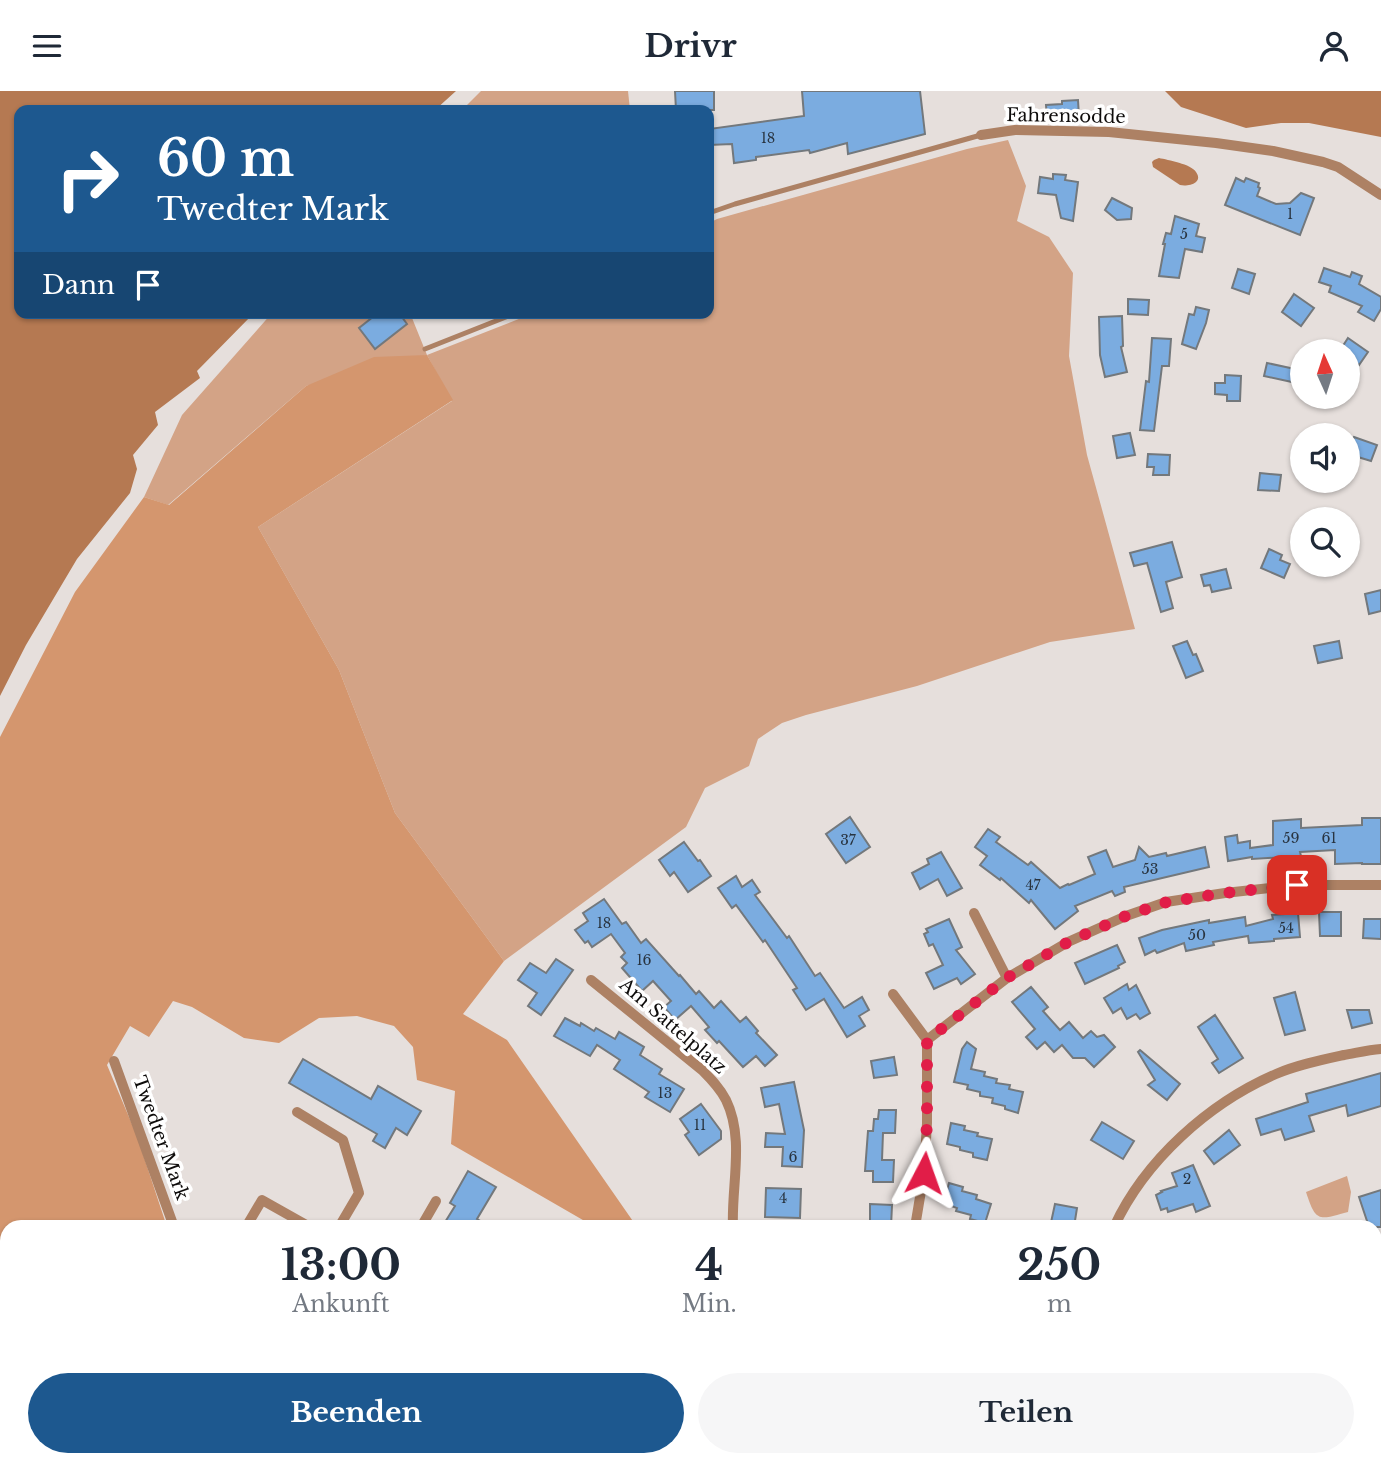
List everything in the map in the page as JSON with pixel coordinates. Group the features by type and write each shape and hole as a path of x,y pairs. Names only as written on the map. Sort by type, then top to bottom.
{"street":[{"name":"Fahrensodde","path":"981,135 1015,130 1109,132 1273,151 1338,167 1381,195"},
{"path":"927,1040 1007,978 1068,942 1126,916 1167,902 1297,885 1381,885"},
{"path":"974,913 1007,978"},
{"name":"Am Sattelplatz","path":"591,980 702,1070 726,1099 733,1117 736,1137 733,1220"},
{"path":"893,994 927,1040 925,1160 916,1220"},
{"path":"1118,1220 1133,1192 1162,1157 1193,1125 1231,1097 1276,1074 1316,1061 1381,1049"},
{"name":"Twedter Mark","path":"114,1061 171,1220"},
{"path":"297,1112 343,1140 359,1192 343,1220"},
{"path":"250,1220 262,1200 298,1220"},
{"path":"425,1220 436,1201"}],"lane":[{"name":"Fahrensodde","path":"714,211 981,135"},
{"path":"425,349 501,319"}],"shaded area":[{"path":"0,91 456,91 441,105 14,105 14,319 248,319 197,371 200,378 155,412 158,425 133,455 137,469 130,493 77,559 26,645 0,696"},
{"path":"481,91 628,91 629,105 467,105"},
{"path":"1165,91 1381,91 1381,137 1309,123 1281,123 1246,128 1181,107"},
{"path":"1008,140 1026,186 1017,221 1049,237 1073,273 1069,356 1087,455 1135,629 1050,642 917,686 782,723 758,739 749,766 705,788 686,827 504,961 395,813 339,670 258,527 452,401 427,355 519,319 714,319 714,220 967,149"},
{"path":"1159,158 1193,169 1198,176 1197,181 1191,185 1180,185 1153,167 1152,162"},
{"path":"267,319 412,319 427,355 306,386 168,505 144,497 182,415"},
{"path":"427,355 453,400 258,527 339,670 395,813 504,961 463,1014 507,1040 632,1220 583,1220 451,1144 455,1091 417,1080 413,1047 394,1026 357,1016 319,1018 279,1043 244,1038 192,1007 173,1001 149,1037 130,1026 107,1065 137,1136 165,1220 0,1220 0,737 75,592 144,497 169,505 306,386 374,357"},
{"path":"1347,1176 1351,1192 1348,1212 1320,1217 1313,1209 1306,1192"}],"building":[{"path":"675,91 714,91 714,105 676,105"},
{"path":"802,91 920,91 925,134 848,154 847,143 810,153 809,150 756,157 756,160 734,163 732,144 714,145 714,128 804,116"},
{"path":"1078,100 1079,117 1047,118 1046,105"},
{"path":"1053,174 1066,175 1065,180 1078,182 1073,221 1061,218 1056,195 1038,193 1040,177 1053,179"},
{"path":"1236,178 1244,182 1246,178 1259,183 1257,196 1276,204 1290,203 1301,193 1314,198 1300,235 1225,205"},
{"path":"1112,198 1132,208 1131,219 1117,220 1105,210"},
{"path":"1175,216 1199,224 1196,236 1205,238 1202,252 1185,249 1179,278 1159,276 1163,244 1166,233 1171,234"},
{"path":"1324,268 1350,277 1352,272 1362,276 1359,284 1381,297 1381,309 1374,321 1358,312 1362,306 1329,292 1331,286 1319,282"},
{"path":"1238,269 1255,274 1249,294 1232,288"},
{"path":"1294,294 1314,308 1301,326 1282,312"},
{"path":"1128,299 1149,300 1148,315 1128,314"},
{"path":"1196,307 1209,310 1196,349 1182,344 1189,314 1194,315"},
{"path":"1122,316 1121,347 1127,372 1105,377 1100,355 1099,317"},
{"path":"370,319 403,319 407,324 375,349 359,328"},
{"path":"1152,338 1171,339 1169,366 1162,366 1154,431 1140,430 1146,381 1149,382"},
{"path":"1360,346 1368,352 1360,364"},
{"path":"1267,363 1290,368 1290,382 1264,376"},
{"path":"1225,375 1241,376 1240,401 1227,401 1227,395 1215,394 1215,383 1225,383"},
{"path":"1130,433 1135,455 1117,458 1113,436"},
{"path":"1360,439 1377,445 1371,461 1360,458"},
{"path":"1148,454 1170,455 1169,475 1153,475 1154,467 1147,467"},
{"path":"1260,473 1281,475 1279,491 1258,490"},
{"path":"1172,542 1182,577 1166,582 1173,608 1161,612 1147,563 1134,566 1130,553"},
{"path":"1269,549 1282,555 1280,560 1290,564 1284,578 1261,568"},
{"path":"1226,569 1231,588 1212,592 1210,585 1204,586 1201,575"},
{"path":"1381,590 1381,611 1369,614 1365,594"},
{"path":"1187,641 1203,671 1186,678 1173,646"},
{"path":"1339,641 1342,658 1318,663 1314,646"},
{"path":"850,817 870,847 846,863 826,834"},
{"path":"1362,818 1381,818 1381,864 1335,864 1335,850 1300,852 1301,856 1252,857 1228,861 1225,837 1237,835 1238,843 1250,841 1250,848 1273,845 1273,821 1301,819 1301,828 1362,825"},
{"path":"988,829 1000,837 996,842 1028,865 1031,862 1060,888 1095,874 1088,857 1106,850 1113,867 1135,860 1139,847 1149,857 1166,853 1167,856 1205,847 1209,867 1124,887 1125,892 1115,896 1112,891 1075,906 1078,911 1055,929 1031,900 1029,903 1001,878 1000,880 980,865 987,856 975,847"},
{"path":"684,842 711,876 688,892 674,872 670,876 659,860"},
{"path":"941,852 962,888 947,896 938,879 920,889 912,873 929,864 927,859"},
{"path":"736,876 742,887 752,880 760,892 755,895 787,938 789,936 815,976 820,973 844,1008 862,997 869,1010 859,1016 865,1026 847,1037 824,999 806,1010 793,990 797,988 765,940 763,942 736,905 732,908 718,888"},
{"path":"604,899 622,924 626,922 641,943 646,939 696,994 699,991 714,1008 721,1001 740,1022 746,1017 758,1031 756,1033 777,1055 765,1066 756,1056 743,1067 705,1030 709,1027 691,1006 675,1020 664,1007 671,1001 653,981 642,991 622,968 627,963 621,957 625,953 611,934 592,947 588,941 585,943 575,930 588,921 583,913"},
{"path":"1319,912 1341,912 1341,936 1320,936"},
{"path":"1298,913 1300,937 1249,943 1248,936 1213,942 1214,945 1186,951 1184,943 1145,955 1139,938 1209,920 1209,923 1245,917 1246,926 1273,919 1272,915"},
{"path":"949,919 962,947 956,950 975,974 961,984 957,978 934,989 926,973 943,965 933,944 929,946 924,934 928,932 926,929"},
{"path":"1364,919 1381,919 1381,939 1363,938"},
{"path":"1117,945 1125,962 1118,966 1119,968 1085,984 1075,963"},
{"path":"556,959 573,970 541,1015 528,1006 537,993 518,980 530,963 546,973"},
{"path":"1127,984 1129,990 1136,985 1150,1013 1140,1019 1136,1014 1127,1019 1121,1008 1113,1013 1104,998"},
{"path":"1031,987 1048,1007 1043,1011 1060,1030 1069,1022 1083,1038 1091,1031 1097,1037 1104,1035 1115,1047 1094,1067 1085,1058 1073,1058 1062,1045 1054,1052 1045,1042 1037,1049 1026,1037 1035,1029 1012,1002"},
{"path":"1295,992 1305,1030 1285,1035 1274,998"},
{"path":"1347,1010 1369,1010 1372,1023 1352,1028"},
{"path":"1215,1015 1243,1058 1219,1073 1212,1063 1218,1059 1198,1027"},
{"path":"565,1018 594,1031 596,1028 615,1039 619,1032 644,1047 640,1055 662,1069 659,1074 684,1089 670,1112 645,1097 649,1092 614,1069 620,1060 597,1045 590,1056 554,1036"},
{"path":"967,1042 976,1049 971,1069 985,1072 984,1076 997,1079 996,1083 1010,1085 1009,1089 1023,1092 1018,1113 992,1103 993,1098 980,1096 980,1092 967,1089 968,1085 954,1082 962,1049"},
{"path":"1140,1050 1180,1084 1167,1100 1148,1085 1155,1080 1138,1052"},
{"path":"894,1057 897,1075 874,1078 871,1061"},
{"path":"303,1059 371,1099 378,1086 421,1111 407,1135 396,1128 385,1148 373,1141 377,1134 289,1083"},
{"path":"1381,1073 1381,1106 1348,1116 1346,1105 1309,1116 1314,1131 1285,1140 1281,1129 1261,1135 1256,1119 1308,1102 1306,1094"},
{"path":"794,1082 804,1130 802,1167 782,1166 783,1147 765,1147 766,1133 785,1134 779,1104 765,1107 761,1088"},
{"path":"701,1104 721,1131 721,1139 699,1155 685,1135 689,1132 680,1119"},
{"path":"879,1110 896,1110 895,1133 883,1133 882,1160 894,1160 893,1182 873,1182 873,1171 865,1171 868,1131 873,1131 874,1119 878,1119"},
{"path":"1102,1122 1134,1141 1123,1159 1091,1140"},
{"path":"951,1123 965,1126 964,1130 978,1133 977,1136 992,1139 987,1160 973,1157 973,1153 947,1144"},
{"path":"1229,1130 1240,1145 1214,1164 1204,1151"},
{"path":"1193,1165 1210,1206 1196,1212 1193,1204 1168,1212 1167,1208 1161,1210 1156,1195 1177,1186 1172,1173"},
{"path":"468,1171 496,1187 479,1220 446,1220 455,1206 450,1203"},
{"path":"949,1183 963,1187 962,1191 977,1195 976,1199 991,1204 986,1220 974,1220 970,1219 971,1215 956,1211 957,1208 943,1203"},
{"path":"766,1188 801,1189 800,1218 765,1217"},
{"path":"1381,1190 1381,1220 1367,1220 1359,1197"},
{"path":"870,1204 892,1205 891,1220 870,1220"},
{"path":"1055,1204 1077,1208 1075,1220 1052,1220"}],"route":[{"path":"924,1173 927,1040 1007,978 1068,942 1126,916 1167,902 1297,885"}]}
